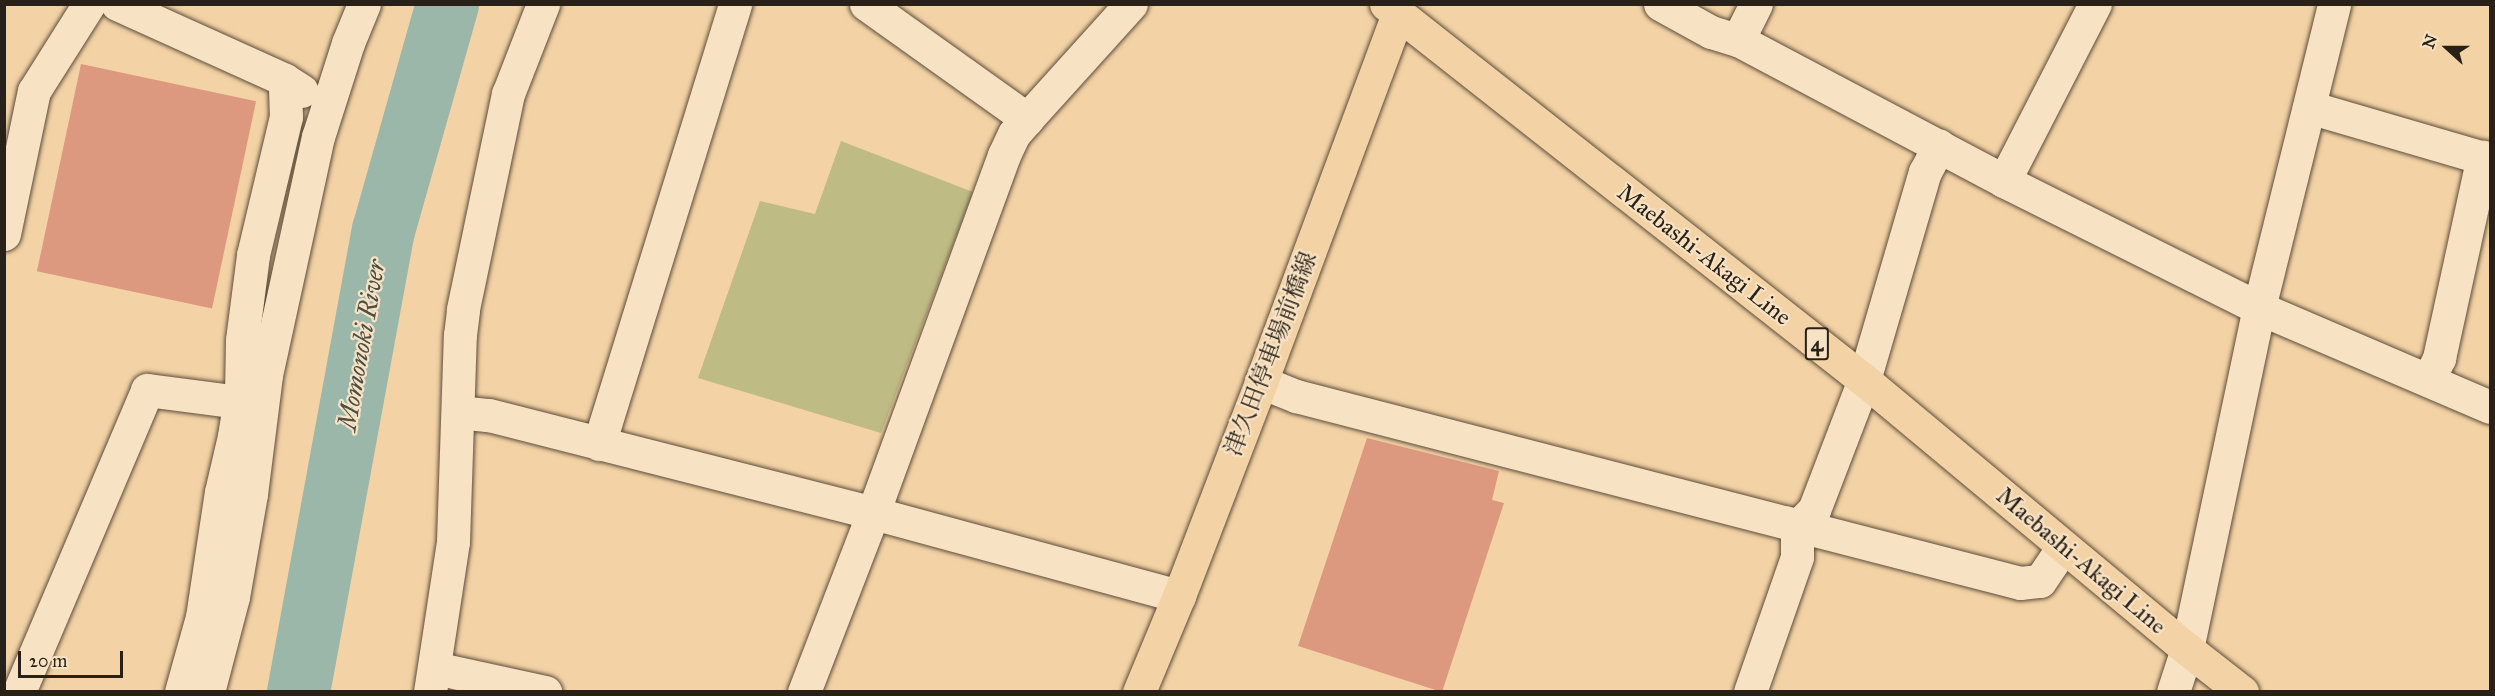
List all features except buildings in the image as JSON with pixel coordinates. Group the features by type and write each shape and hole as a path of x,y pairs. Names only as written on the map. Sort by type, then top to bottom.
{"main road":[{"name":"Maebashi-Akagi Line","path":"1395,8 1864,380 2063,547 2242,692"},
{"name":"津久田停車場前橋線","path":"1139,692 1179,596 1261,382 1395,8"}],"street":[{"path":"4,234 34,91 88,4"},
{"path":"117,4 285,80 326,107"},
{"path":"208,692 233,597 251,494 267,375 326,107 364,4"},
{"path":"543,4 508,94 463,309 453,542 432,680 545,692"},
{"path":"599,444 735,4"},
{"path":"866,4 1027,119"},
{"path":"804,692 873,513 1004,155 1014,134 1131,4"},
{"path":"1660,4 1711,33 1738,40 2004,182 2259,308 2490,407"},
{"path":"1738,40 1756,4"},
{"path":"2004,182 2095,4"},
{"path":"2173,692 2187,649 2259,308 2334,4"},
{"path":"181,692 202,617 221,492 239,402 242,340 253,255 286,117 285,80"},
{"path":"2309,107 2486,159 2439,358 2428,380"},
{"path":"1750,692 1797,557 1797,527 1814,510 1864,380 1925,172 1939,146"},
{"path":"1261,382 1296,396 2020,583 2040,581 2063,547"},
{"path":"20,692 147,390 239,402"},
{"path":"458,412 489,415 873,513 1179,596"}],"shaded area":[{"path":"841,141 973,192 881,433 698,378 760,201 815,214"}],"waterway":[{"name":"Momonoki River","path":"298,692 383,230 447,4"}]}
